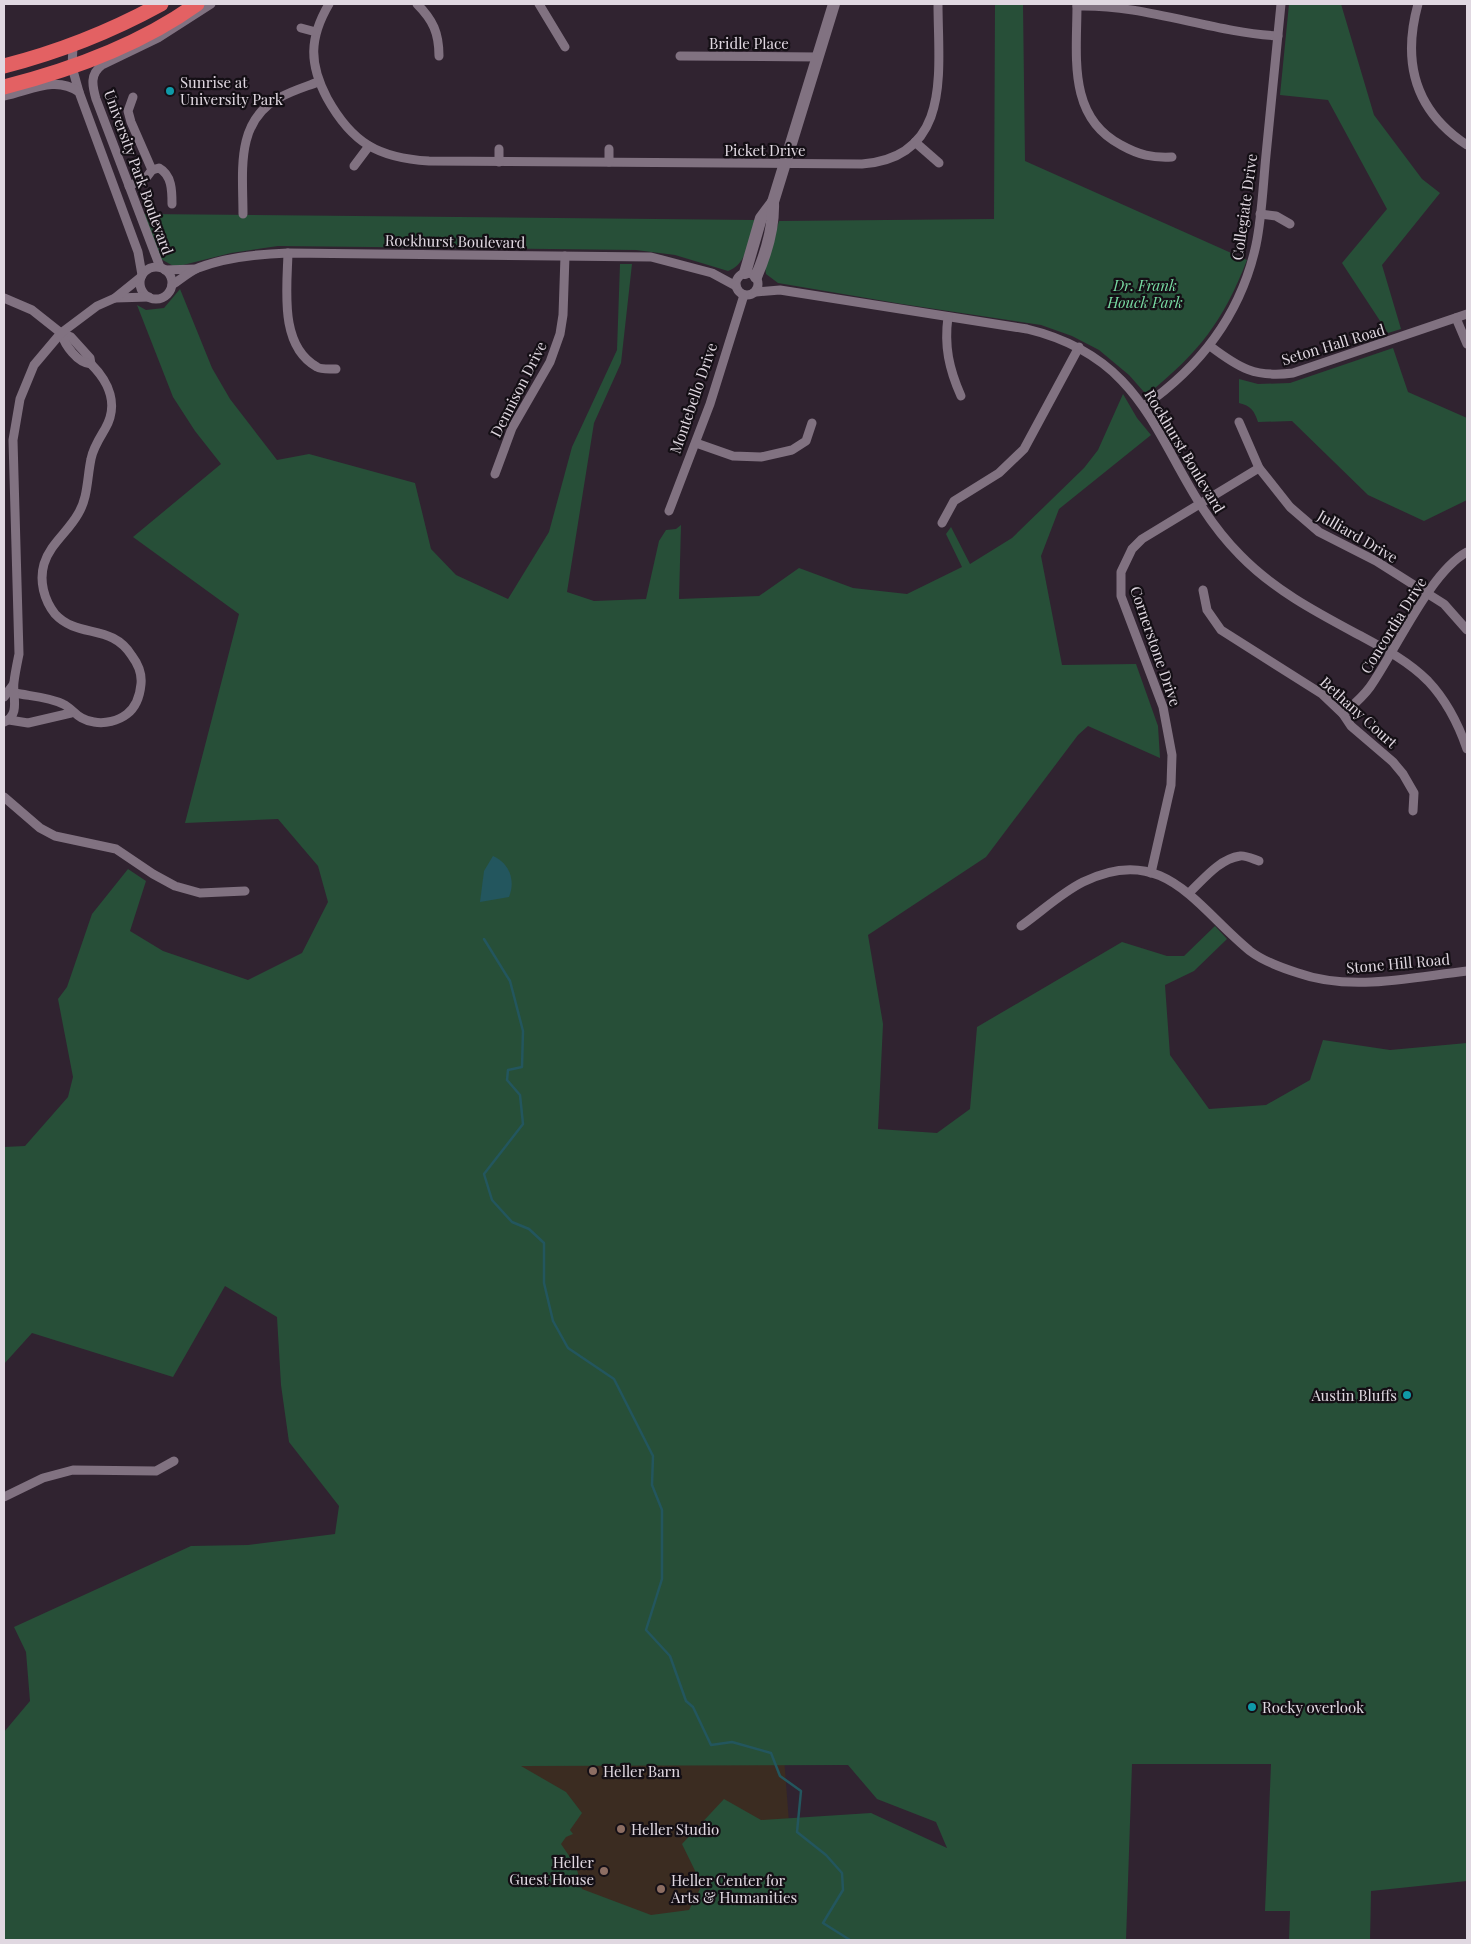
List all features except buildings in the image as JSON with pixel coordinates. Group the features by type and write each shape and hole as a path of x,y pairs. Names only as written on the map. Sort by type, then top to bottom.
{"highway":[{"path":"4,87 72,67 140,37 197,4"},
{"path":"4,66 73,46 153,6"}],"street":[{"name":"University Park Boulevard","path":"162,269 93,90 94,75 102,65 158,38 211,4"},
{"name":"Picket Drive","path":"329,4 316,32 313,57 318,82 341,122 358,140 392,157 416,160 499,162 785,164 876,163 905,151 916,142 931,120 938,93 938,4"},
{"path":"417,4 434,24 439,37 440,56"},
{"path":"539,4 565,47"},
{"path":"736,286 750,276 762,263 774,218 773,202 834,4"},
{"name":"Collegiate Drive","path":"1144,406 1177,380 1210,346 1225,324 1252,262 1260,214 1281,4"},
{"path":"1418,4 1410,47 1414,74 1419,90 1434,116 1449,132 1467,145"},
{"path":"1172,157 1152,158 1120,145 1093,123 1084,110 1079,84 1077,5 1112,6 1240,33 1278,36"},
{"path":"301,28 316,32"},
{"name":"University Park Boulevard","path":"73,46 72,67 79,92 138,252 142,276"},
{"name":"Bridle Place","path":"680,56 818,57"},
{"path":"243,214 244,147 256,118 277,99 318,82"},
{"name":"University Park Boulevard","path":"4,96 53,83 67,85 79,92"},
{"path":"133,97 128,111 152,170"},
{"path":"916,142 939,164"},
{"path":"354,166 368,146"},
{"path":"499,148 499,162"},
{"path":"609,149 609,162"},
{"path":"129,186 146,178 152,170 160,168 170,182 172,204"},
{"path":"1260,214 1276,216 1290,224"},
{"path":"288,254 288,314 293,339 305,358 318,368 336,369"},
{"name":"Rockhurst Boulevard","path":"162,269 197,269 238,258 288,254 659,258 712,273 750,276 780,290"},
{"name":"Dennison Drive","path":"496,474 512,428 550,362 560,334 564,315 565,256"},
{"path":"4,298 32,310 61,333 64,344 85,364 91,364 108,386 112,401 109,419 91,457 82,506 71,525 49,552 44,565 42,584 50,606 62,620 81,629 109,634 126,646 138,666 141,681 136,703 128,713 117,719 93,722 71,713 28,723 6,721 14,709 14,689 19,654 13,440 20,399 34,365 61,333 90,310 115,298 150,268 162,269 171,278 172,286 164,297 159,299 115,298"},
{"name":"Rockhurst Boulevard","path":"172,286 197,269"},
{"name":"Rockhurst Boulevard","path":"712,273 736,286 744,295 780,290 1027,329 1051,335 1079,348 1113,371 1144,406 1200,503 1231,546 1273,584 1301,603 1391,652 1413,668 1440,695 1451,711 1467,749"},
{"path":"142,276 142,290 148,298"},
{"path":"750,276 756,292"},
{"name":"Montebello Drive","path":"669,510 696,443 744,295"},
{"name":"Seton Hall Road","path":"1210,346 1241,368 1264,375 1279,375 1293,373 1467,314"},
{"path":"948,317 947,355 949,368 961,396"},
{"path":"1456,318 1467,344"},
{"path":"942,524 954,501 1000,473 1024,449 1079,348"},
{"name":"Julliard Drive","path":"1239,422 1259,468 1290,507 1319,532 1362,553 1444,604 1467,630"},
{"path":"696,443 733,456 761,457 792,450 806,440 812,423"},
{"name":"Cornerstone Drive","path":"1150,873 1170,793 1172,755 1163,707 1121,596 1121,572 1132,549 1142,539 1259,468"},
{"name":"Concordia Drive","path":"1343,714 1368,689 1447,566 1467,552"},
{"name":"Bethany Court","path":"1203,590 1207,610 1221,630 1322,694 1343,714 1351,726 1385,754 1404,774 1414,793 1413,811"},
{"path":"14,689 57,702 68,707 71,713"},
{"path":"4,698 14,689"},
{"path":"4,797 40,828 55,836 116,849 153,874 175,886 200,893 245,891"},
{"path":"1189,893 1210,873 1231,859 1241,855 1259,861"},
{"name":"Stone Hill Road","path":"1021,926 1080,883 1095,877 1125,870 1150,873 1174,882 1189,893 1251,952 1298,974 1344,982 1467,971"},
{"path":"4,1497 36,1481 60,1473 86,1469 156,1471 174,1461"}],"shaded area":[{"path":"780,1705 798,1940 158,1940 300,1804"}],"green space":[{"name":"Dr. Frank Houck Park","path":"995,4 1023,4 1025,161 1247,260 1229,301 1208,334 1182,364 1149,393 1144,392 1129,375 1099,350 1072,336 1041,325 778,283 766,274 765,267 779,221 994,219"},
{"path":"1289,4 1341,4 1374,115 1422,179 1440,193 1382,265 1401,329 1388,333 1342,263 1387,209 1328,100 1280,95"},
{"path":"143,214 755,220 743,257 734,268 728,271 675,255 636,250 278,246 231,253 175,267 161,259"},
{"path":"620,264 632,264 621,363 594,423 567,592 594,601 646,599 659,541 666,530 676,529 681,525 679,599 759,596 799,568 853,588 907,594 962,567 946,534 951,527 970,564 1012,538 1084,468 1098,450 1123,394 1137,418 1151,435 1059,509 1041,556 1062,665 1136,664 1158,726 1160,758 1088,726 1078,735 986,857 868,935 883,1024 878,1129 937,1133 970,1109 977,1027 1122,942 1167,956 1184,956 1215,926 1227,939 1194,971 1165,985 1170,1055 1209,1109 1266,1105 1310,1080 1323,1040 1390,1050 1467,1043 1467,1881 1371,1891 1370,1940 1289,1940 1290,1911 1265,1911 1271,1764 1132,1764 1126,1940 4,1940 4,1732 30,1701 26,1652 14,1627 191,1546 248,1545 335,1534 339,1506 289,1442 281,1385 277,1317 225,1286 173,1377 32,1333 4,1364 4,1147 25,1146 68,1097 73,1077 58,999 67,987 92,914 128,869 146,881 130,931 163,951 248,980 302,953 328,902 318,866 278,819 185,823 239,614 133,537 221,464 195,431 173,397 137,305 146,310 164,308 180,289 212,368 230,399 277,460 309,454 415,483 431,549 456,575 508,599 549,532 572,447 617,350","holes":["848,1765 877,1799 936,1822 947,1848 871,1813 761,1820 724,1799 682,1844 702,1885 689,1910 651,1915 582,1889 576,1866 561,1844 566,1837 573,1834 570,1830 582,1813 566,1792 521,1766"]},
{"path":"1393,348 1408,392 1467,418 1467,500 1424,521 1368,495 1292,421 1258,422 1252,409 1239,403 1239,379 1258,384 1290,383"}],"water":[{"path":"493,856 503,863 510,873 511,891 509,897 480,902 484,871"}],"waterway":[{"path":"484,939 510,981 523,1031 522,1067 508,1070 507,1080 520,1095 523,1124 484,1174 492,1200 512,1222 529,1229 544,1243 544,1283 553,1321 568,1348 614,1379 653,1456 652,1485 662,1510 662,1579 646,1630 670,1656 686,1701 693,1707 711,1745 732,1742 771,1753 780,1776 801,1791 797,1832 826,1855 842,1873 843,1890 823,1923 850,1940"}],"place":[{"name":"Sunrise at University Park","path":"170,91"},
{"name":"Austin Bluffs","path":"1407,1395"},
{"name":"Rocky overlook","path":"1252,1707"},
{"name":"Heller Barn","path":"593,1771"},
{"name":"Heller Studio","path":"621,1829"},
{"name":"Heller Guest House","path":"604,1871"},
{"name":"Heller Center for Arts & Humanities","path":"661,1889"}]}
